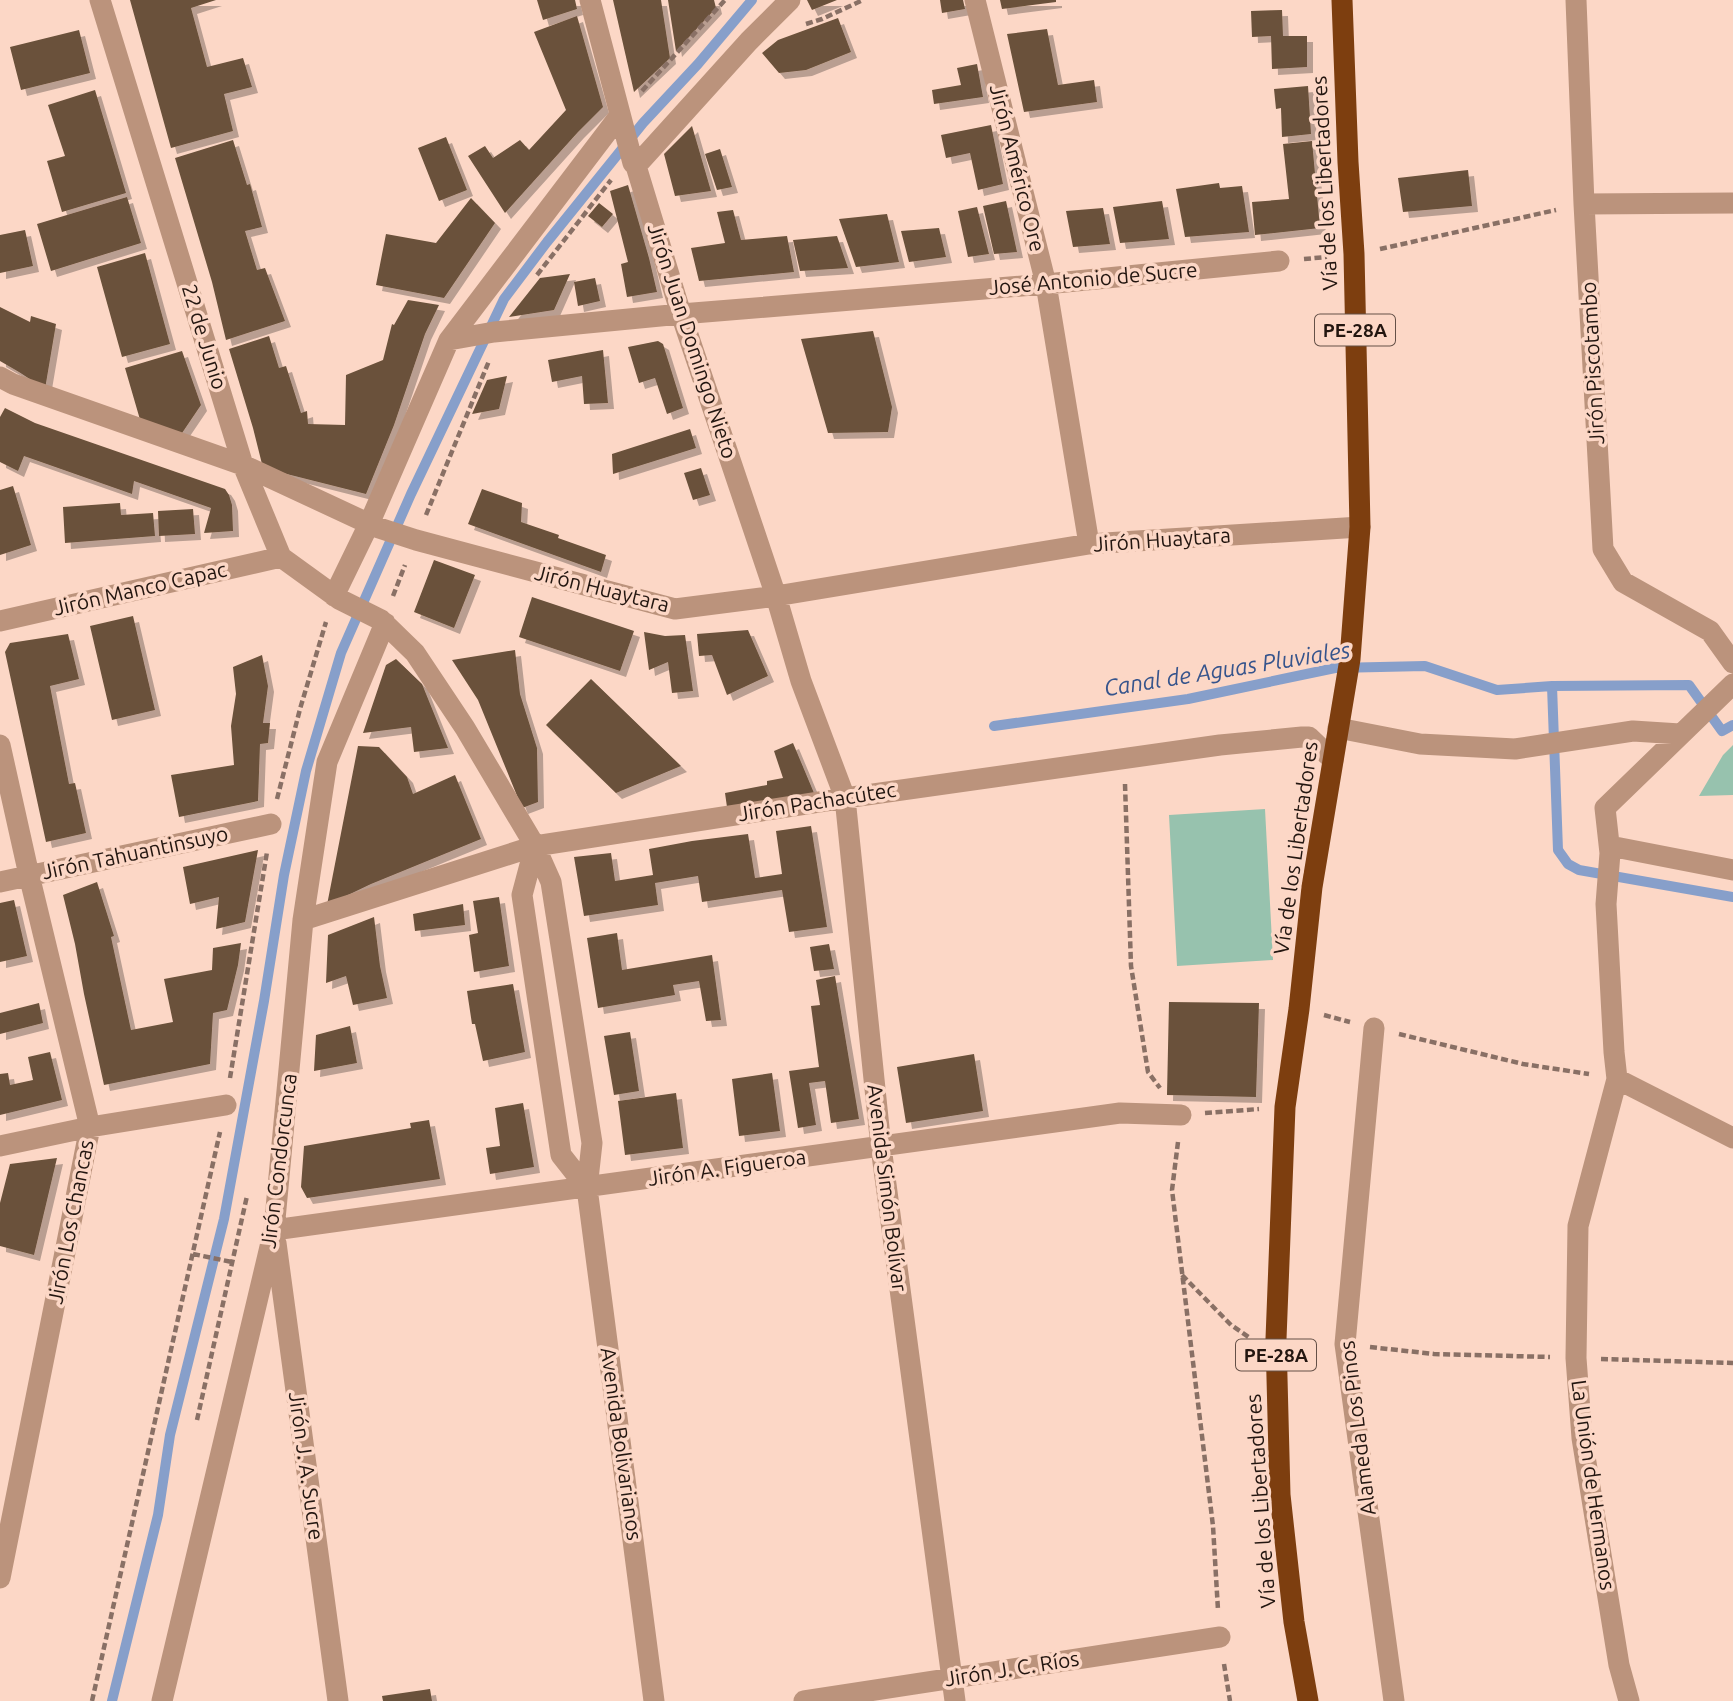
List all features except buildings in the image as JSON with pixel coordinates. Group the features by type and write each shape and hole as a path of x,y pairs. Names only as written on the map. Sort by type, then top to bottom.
{"highway":[{"name":"Vía de los Libertadores","path":"1308,1701 1294,1622 1280,1495 1276,1356 1285,1107 1312,887 1350,659 1360,527 1354,254 1342,0"}],"street":[{"name":"22 de Junio","path":"100,0 243,465 281,556"},
{"name":"Jirón Juan Domingo Nieto","path":"590,0 634,164 681,314 776,596 801,681"},
{"path":"634,164 790,0"},
{"name":"Jirón Américo Ore","path":"975,0 1046,284 1089,544"},
{"name":"Jirón Piscotambo","path":"1576,0 1603,549 1623,582 1710,631 1733,663"},
{"path":"337,597 454,340 621,117"},
{"path":"1584,204 1733,202"},
{"name":"José Antonio de Sucre","path":"454,340 494,332 681,314 1046,284 1279,261"},
{"name":"Jirón Huaytara","path":"0,377 13,384 243,465 372,525 675,609 776,596 1089,544 1360,527"},
{"path":"281,556 337,597 383,622"},
{"name":"Jirón Manco Capac","path":"0,621 281,556"},
{"name":"Avenida Bolivarianos","path":"383,622 415,653 464,728 535,846 551,882 592,1143 587,1188 654,1701"},
{"name":"Jirón Condorcunca","path":"162,1701 274,1230 303,920 327,762 383,622"},
{"name":"Avenida Simón Bolívar","path":"801,681 845,797 881,1147 955,1701"},
{"path":"1733,684 1605,808 1610,850 1733,870"},
{"path":"1338,728 1420,744 1515,749 1633,731 1685,729"},
{"name":"Jirón Pachacútec","path":"303,920 535,846 845,797 1220,745 1309,737 1333,760"},
{"name":"Jirón Los Chancas","path":"0,745 90,1127 0,1574"},
{"name":"Jirón Tahuantinsuyo","path":"0,882 271,824"},
{"path":"535,846 522,895 561,1155 587,1188"},
{"name":"La Unión de Hermanos","path":"1610,850 1605,904 1617,1079 1578,1226 1576,1358 1581,1438 1619,1665 1629,1701"},
{"name":"Alameda Los Pinos","path":"1374,1028 1345,1344 1394,1701"},
{"path":"1617,1079 1733,1138"},
{"path":"0,1146 90,1127 226,1105"},
{"name":"Jirón A. Figueroa","path":"274,1230 1120,1113 1181,1115"},
{"name":"Jirón J. A. Sucre","path":"274,1230 338,1701"},
{"name":"Jirón J. C. Ríos","path":"804,1701 1220,1637"}],"path":[{"path":"621,117 725,0"},
{"path":"1279,261 1354,254 1584,204"},
{"path":"92,1701 226,1105 271,824 300,709 337,597"},
{"path":"1124,758 1131,966 1148,1072 1181,1115 1172,1191 1213,1527 1220,1637 1230,1701"},
{"path":"1299,1009 1523,1064 1617,1079"},
{"path":"1181,1115 1285,1107"},
{"path":"192,1254 232,1262"},
{"path":"1181,1275 1231,1325 1276,1356"},
{"path":"1345,1344 1434,1354 1733,1363"}],"green space":[{"path":"1733,745 1733,795 1699,796 1723,755"},
{"path":"1265,809 1273,960 1177,966 1169,815"}],"waterway":[{"path":"112,1701 158,1515 170,1435 224,1219 284,875 306,771 341,653 411,494 504,299 643,123 752,0"},
{"name":"Canal de Aguas Pluviales","path":"994,726 1188,699 1335,668 1425,666 1497,690 1552,686 1689,685 1722,731 1733,725"},
{"path":"1552,686 1558,850 1568,864 1579,870 1733,897"}]}
